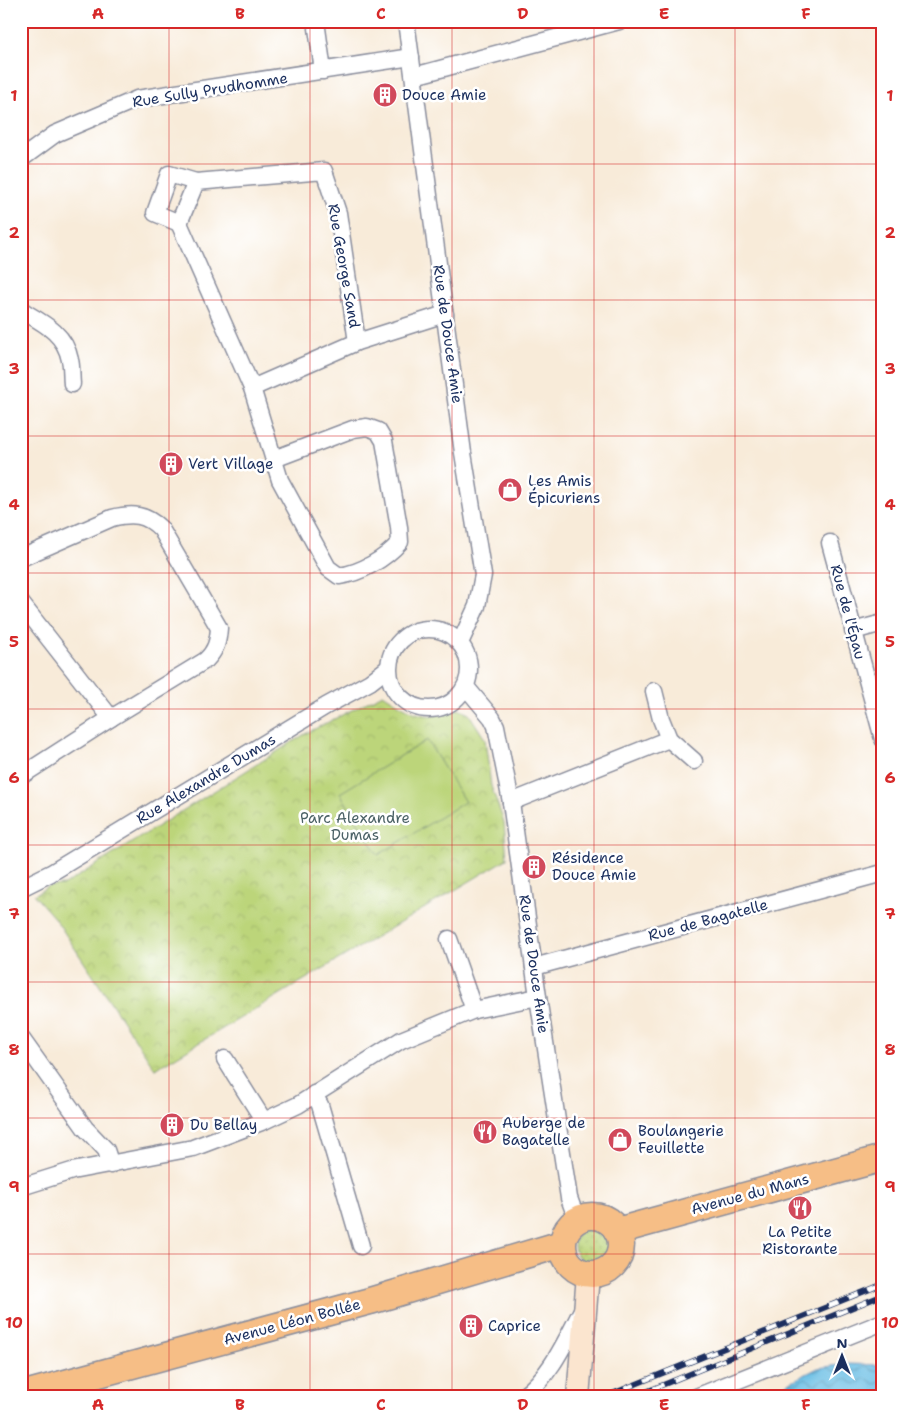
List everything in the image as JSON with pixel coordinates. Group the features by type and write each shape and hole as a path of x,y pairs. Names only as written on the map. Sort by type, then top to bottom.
{"main road":[{"name":"Avenue du Mans","path":"617,1231 883,1158"},
{"path":"594,1216 604,1218 617,1231 621,1240 619,1257 614,1264 599,1274 588,1274 576,1270 565,1258 562,1244 567,1229 577,1220 594,1216"},
{"name":"Avenue Léon Bollée","path":"21,1395 370,1300 562,1244"}],"street":[{"path":"316,21 323,72"},
{"name":"Rue de Douce Amie","path":"406,21 464,453 483,575 477,606 460,643"},
{"path":"414,76 619,21"},
{"name":"Rue Sully Prudhomme","path":"21,159 55,134 137,98 323,72 411,57"},
{"name":"Rue George Sand","path":"180,223 155,213 169,174 196,182 324,171 338,213 357,342"},
{"path":"196,182 180,223 252,388 280,480 328,568 339,576 353,574 392,551 400,542 384,441 378,431 367,427 353,428 274,459"},
{"path":"21,310 52,328 64,344 70,360 72,384"},
{"name":"Rue George Sand","path":"252,388 357,342 445,314"},
{"path":"21,558 112,518 126,514 151,519 161,529 219,628 214,652 206,660 21,776"},
{"name":"Rue de l'Épau","path":"830,543 883,739"},
{"path":"21,603 111,718"},
{"path":"853,631 883,623"},
{"path":"422,629 436,629 450,634 460,643 468,657 469,673 466,687 458,698 446,706 433,710 419,708 406,703 396,694 390,682 388,668 394,648 409,633 422,629"},
{"name":"Rue Alexandre Dumas","path":"21,888 51,873 318,711 370,682 388,668"},
{"name":"Rue de Douce Amie","path":"466,687 492,718 496,726 510,802 569,1198 577,1220"},
{"path":"654,690 661,720 669,739 694,762"},
{"path":"510,802 669,739"},
{"name":"Rue de Bagatelle","path":"534,967 883,873"},
{"path":"449,940 474,1010"},
{"path":"21,1187 72,1171 194,1148 264,1121 298,1105 401,1040 474,1010 538,997"},
{"path":"21,1038 85,1128 106,1150 111,1165"},
{"path":"225,1059 264,1121"},
{"path":"314,1094 320,1105 361,1246"},
{"path":"578,1397 588,1274"},
{"path":"522,1397 554,1363 584,1305"},
{"path":"696,1397 883,1322"}],"green space":[{"name":"Parc Alexandre Dumas","path":"383,694 403,707 420,714 438,715 459,709 469,714 485,739 491,786 504,822 507,859 155,1069 56,920 34,895 49,886 64,885 305,734"},
{"path":"427,740 465,802 378,855 340,793"},
{"path":"592,1227 599,1228 605,1232 609,1238 609,1252 605,1258 599,1262 592,1263 585,1262 579,1258 575,1252 574,1245 575,1238 579,1232 585,1228"}],"water":[{"path":"847,1364 883,1365 883,1397 761,1397 818,1368"}],"railway":[{"path":"604,1397 883,1284"},
{"path":"633,1397 883,1295"}],"place":[{"name":"Douce Amie","path":"385,95"},
{"name":"Vert Village","path":"171,464"},
{"name":"Les Amis Épicuriens","path":"510,490"},
{"name":"Résidence Douce Amie","path":"534,867"},
{"name":"Du Bellay","path":"172,1125"},
{"name":"Auberge de Bagatelle","path":"485,1132"},
{"name":"Boulangerie Feuillette","path":"620,1140"},
{"name":"La Petite Ristorante","path":"800,1208"},
{"name":"Caprice","path":"471,1326"}]}
